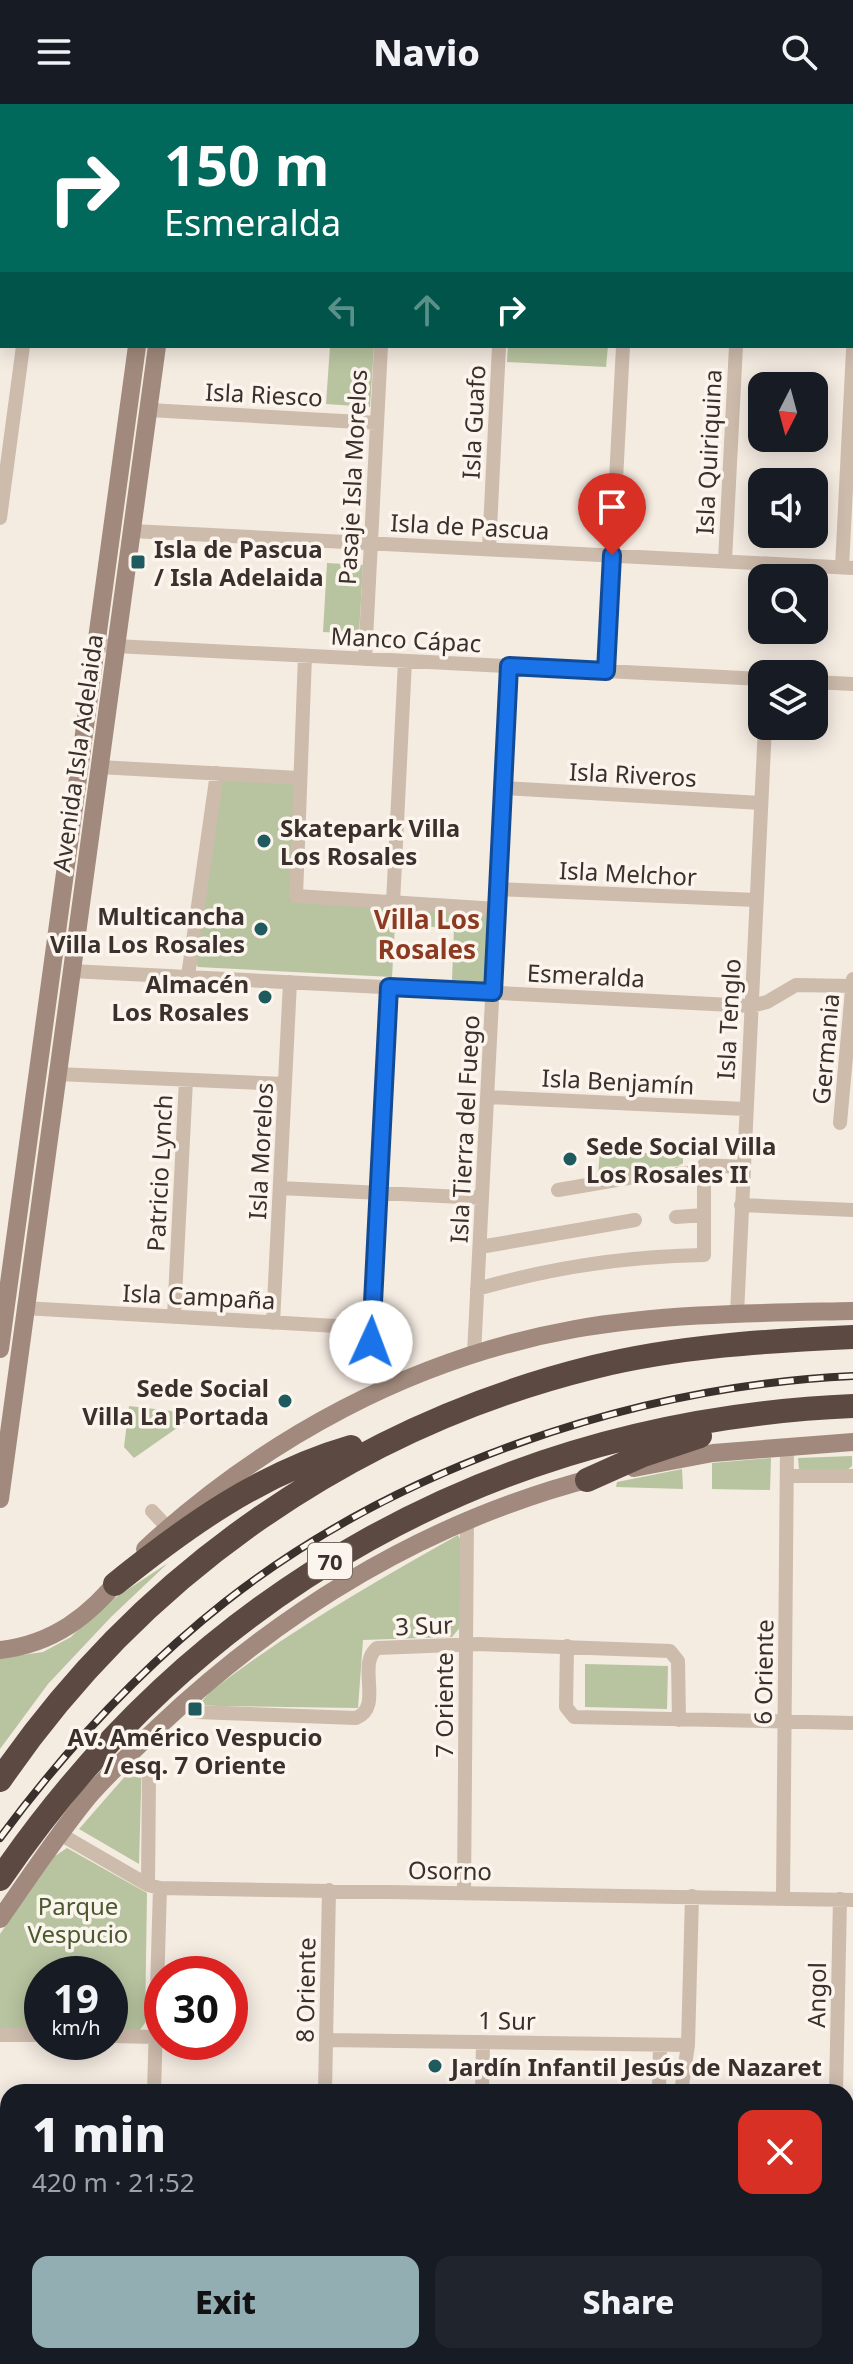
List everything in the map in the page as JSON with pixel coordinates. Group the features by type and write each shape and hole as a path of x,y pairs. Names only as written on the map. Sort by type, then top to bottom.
{"highway":[{"path":"115,1584 178,1534 228,1501 319,1459 509,1393 605,1365 724,1346 853,1337"},
{"name":"70","path":"0,1879 77,1778 169,1683 256,1611 345,1552 433,1505 524,1468 648,1433 749,1416 853,1406"},
{"path":"587,1480 643,1455 749,1416"},
{"path":"0,1780 41,1724 94,1661 153,1601 247,1526 324,1475 415,1428"}],"main road":[{"path":"0,1349 137,348"},
{"name":"Avenida Isla Adelaida","path":"0,1499 157,348"},
{"path":"0,1650 36,1643 58,1634 81,1618 167,1527 232,1475 275,1447 382,1389 474,1354 576,1329 673,1317 853,1311"},
{"path":"0,1919 60,1834 115,1768 248,1648 343,1584 467,1519 587,1480 677,1459 853,1442"}],"street":[{"path":"0,518 5,447 23,348"},
{"name":"Pasaje Isla Morelos","path":"365,659 381,348"},
{"name":"Isla Guafo","path":"489,549 499,348"},
{"path":"606,671 623,348"},
{"name":"Isla Quiriquina","path":"725,561 736,348"},
{"path":"847,567 853,350"},
{"name":"Isla Riesco","path":"149,410 377,423"},
{"name":"Isla de Pascua","path":"132,531 847,567"},
{"name":"Manco Cápac","path":"96,645 748,678"},
{"path":"305,656 296,896 497,909"},
{"path":"393,903 405,661"},
{"name":"Isla Tierra del Fuego","path":"474,1354 509,666"},
{"path":"828,683 853,684"},
{"name":"Isla Tenglo","path":"737,1314 764,740"},
{"path":"99,767 299,778"},
{"path":"188,976 217,773"},
{"name":"Isla Riveros","path":"503,788 761,803"},
{"name":"Isla Melchor","path":"498,889 756,900"},
{"name":"Esmeralda","path":"71,971 751,1006 767,1002 796,985 853,986"},
{"name":"Germania","path":"840,1123 848,1104 853,978"},
{"name":"Isla Morelos","path":"273,1323 290,982"},
{"path":"382,1389 372,1354 371,1328 389,987"},
{"path":"57,1074 285,1084"},
{"name":"Patricio Lynch","path":"174,1317 186,1080"},
{"name":"Isla Benjamín","path":"487,1097 746,1109"},
{"path":"477,1289 557,1271 637,1259 704,1255 704,1165 743,1167"},
{"path":"558,1190 634,1177 704,1172"},
{"path":"280,1188 482,1198"},
{"path":"741,1205 853,1210"},
{"path":"676,1217 704,1215"},
{"path":"480,1247 635,1220"},
{"name":"Isla Campaña","path":"24,1308 371,1328"},
{"name":"6 Oriente","path":"783,1898 787,1446"},
{"path":"787,1476 853,1476"},
{"path":"152,1511 167,1527"},
{"name":"7 Oriente","path":"464,1893 467,1519"},
{"name":"3 Sur","path":"197,1712 356,1718 365,1713 369,1706 369,1660 373,1651 382,1648 466,1645 567,1646 670,1651 678,1661 679,1720"},
{"path":"567,1646 566,1707 570,1715 578,1718 853,1723"},
{"path":"149,1775 155,1956"},
{"name":"Osorno","path":"60,1834 154,1886 846,1899"},
{"name":"8 Oriente","path":"325,2084 329,1890"},
{"path":"682,2084 688,2045 692,1896"},
{"name":"Angol","path":"836,2084 846,1899"},
{"path":"0,2035 24,2035"},
{"name":"1 Sur","path":"326,2040 688,2045"},
{"path":"482,2084 483,2042"},
{"path":"659,2084 660,2045"},
{"path":"154,2084 155,2060"}],"green space":[{"path":"330,348 374,348 370,407 326,404"},
{"path":"508,348 608,348 606,367 507,362"},
{"path":"327,563 363,565 359,634 323,632"},
{"path":"219,776 297,780 290,899 490,913 485,980 452,980 454,928 395,925 392,977 198,967 193,960"},
{"path":"600,1151 683,1155 683,1163 598,1175"},
{"path":"129,1406 197,1414 134,1458 124,1447"},
{"path":"852,1456 852,1466 846,1471 799,1470 798,1458"},
{"path":"771,1458 770,1490 712,1489 712,1463"},
{"path":"682,1469 683,1489 616,1487 617,1482"},
{"path":"458,1535 463,1544 462,1625 452,1637 363,1640 358,1708 217,1706 205,1705 202,1701 211,1691 301,1628"},
{"path":"168,1563 111,1617 48,1684 0,1749 0,1658 43,1652 71,1637 98,1609"},
{"path":"585,1664 668,1666 667,1709 585,1707"},
{"path":"142,1757 139,1864 79,1829"},
{"name":"Parque Vespucio","path":"67,1848 147,1893 144,2024 139,2031 128,2031 128,1956 24,1956 24,2030 0,2029 0,1934 55,1856"}],"railway":[{"path":"0,1838 50,1774 105,1712 193,1628 292,1554 365,1511 442,1474 522,1442 604,1416 687,1397 770,1383 853,1376"}],"place":[{"name":"Isla de Pascua / Isla Adelaida","path":"138,562"},
{"name":"Skatepark Villa Los Rosales","path":"264,841"},
{"name":"Multicancha Villa Los Rosales","path":"261,929"},
{"name":"Almacén Los Rosales","path":"265,997"},
{"name":"Sede Social Villa Los Rosales II","path":"570,1159"},
{"name":"Sede Social Villa La Portada","path":"285,1401"},
{"name":"Av. Américo Vespucio / esq. 7 Oriente","path":"195,1709"},
{"name":"Jardín Infantil Jesús de Nazaret","path":"435,2066"}],"district":[{"name":"Villa Los Rosales","path":"427,934"}],"route":[{"path":"371,1342 389,987 493,992 509,666 606,671 612,555"}]}
